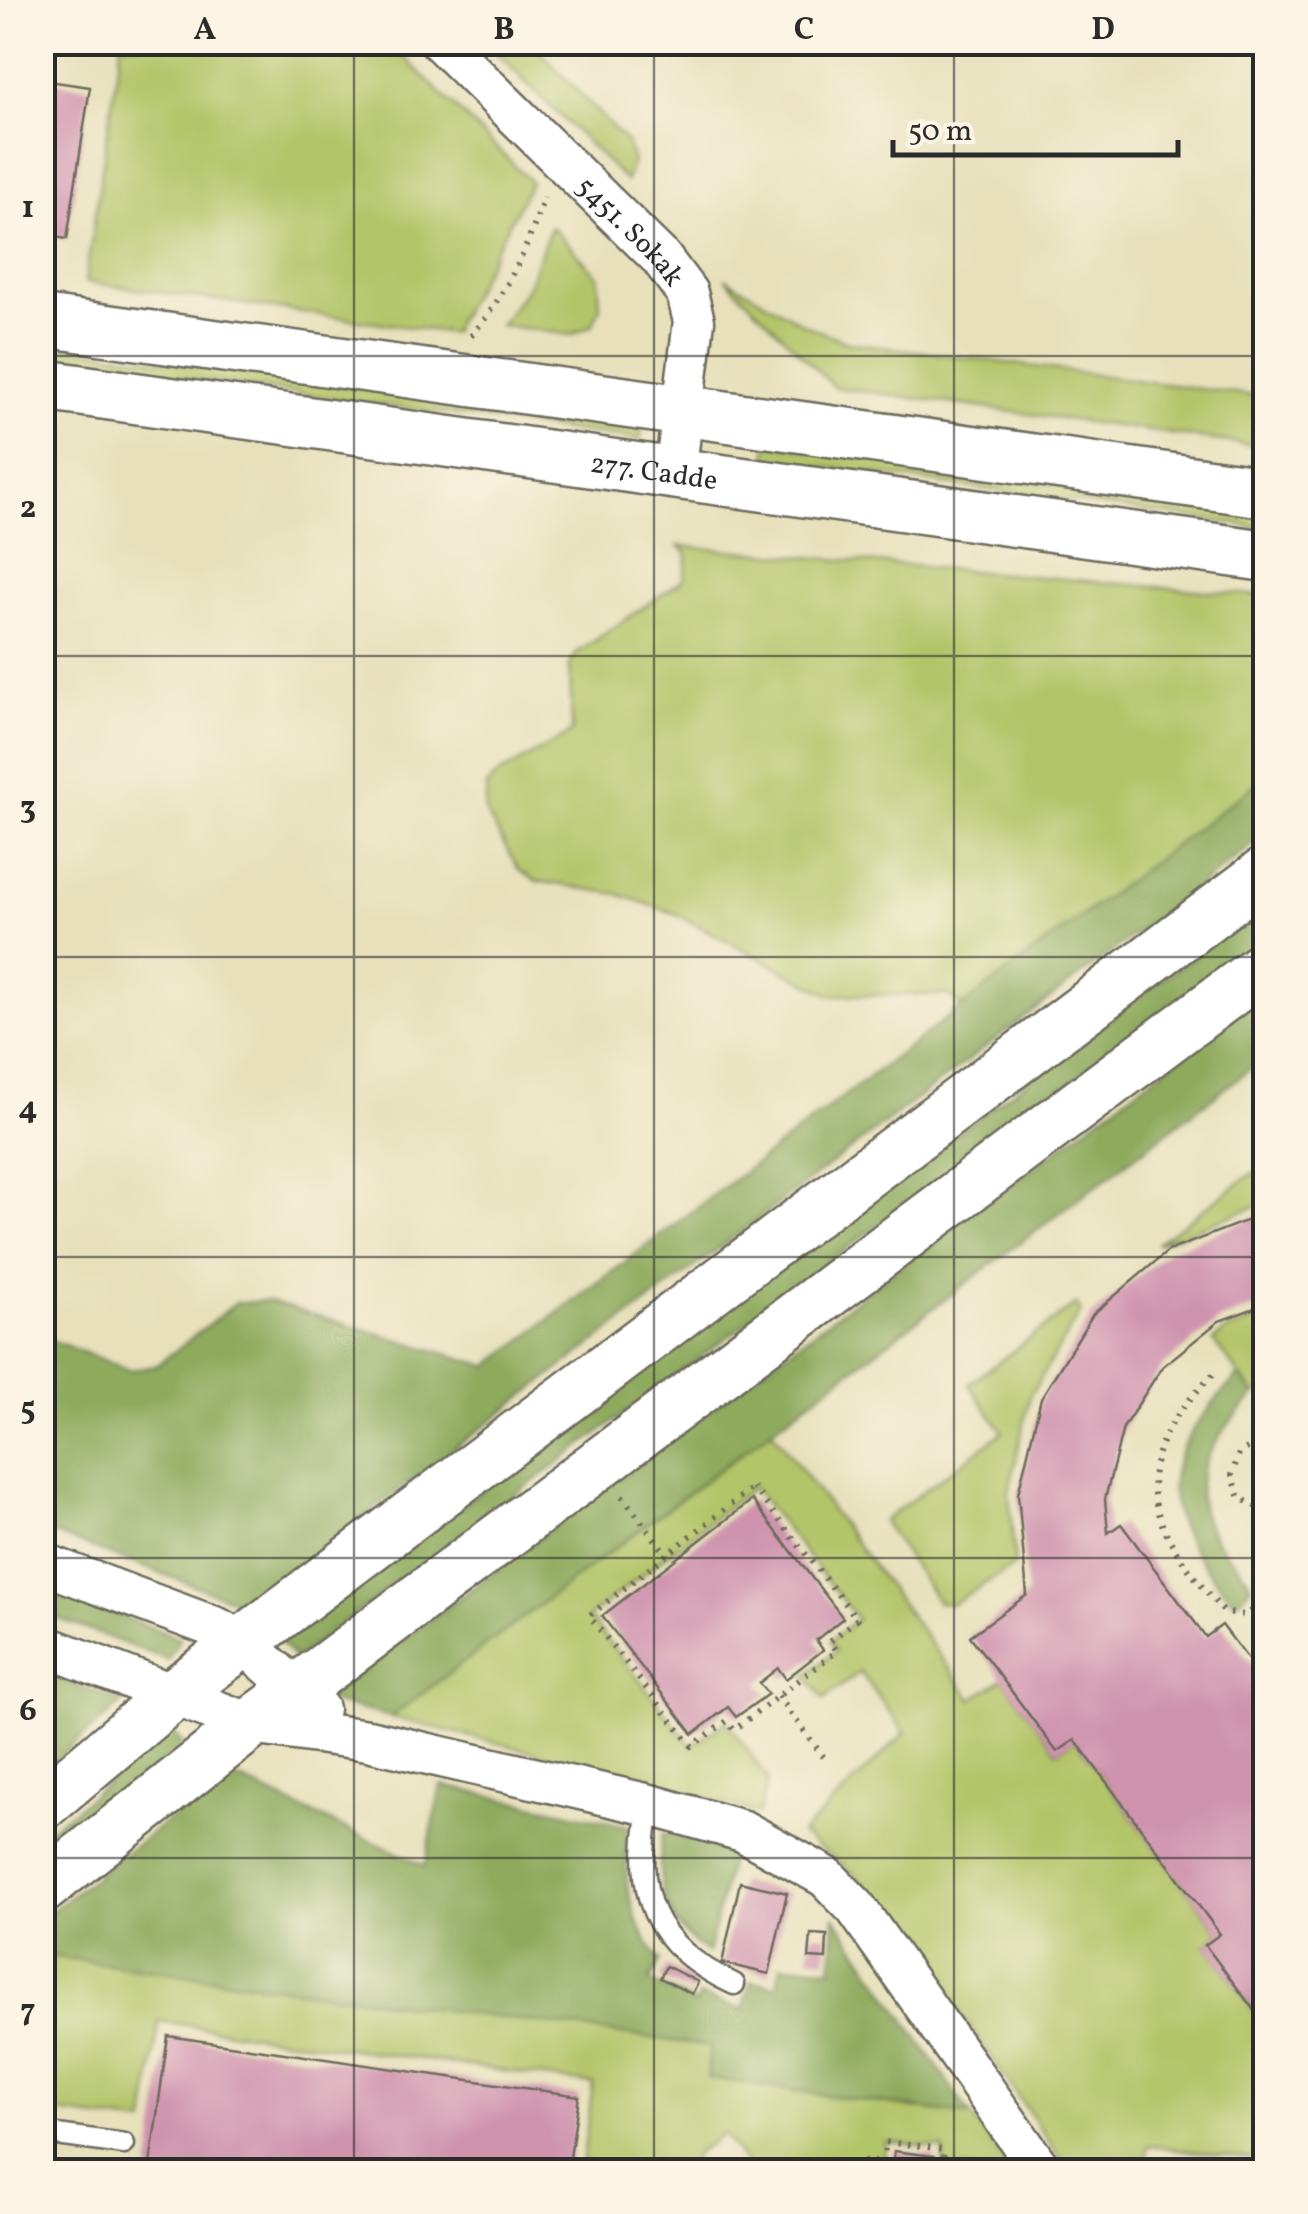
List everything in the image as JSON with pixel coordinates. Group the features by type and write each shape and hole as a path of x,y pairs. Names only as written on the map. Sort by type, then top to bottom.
{"street":[{"name":"5451. Sokak","path":"441,42 678,278 694,321 675,474"},
{"path":"42,321 1266,492"},
{"name":"277. Cadde","path":"42,385 675,474 1265,576"},
{"path":"42,1805 174,1694 1266,872"},
{"path":"42,1888 296,1689 1266,965"},
{"path":"42,1563 217,1628 243,1642 329,1718 368,1740"},
{"path":"42,1644 251,1724 368,1740 650,1805 769,1842 843,1892 1042,2172"}],"lane":[{"path":"650,1805 644,1867 661,1930 689,1959 734,1984"},
{"path":"42,2133 124,2144"}],"path":[{"path":"471,336 496,307 513,277 544,196"},
{"path":"1265,576 1266,651"},
{"path":"1213,1375 1185,1402 1160,1447 1152,1471 1159,1520 1174,1553 1224,1613 1240,1618 1247,1615 1266,1594"},
{"path":"1266,1438 1239,1453 1232,1476 1240,1498 1266,1512"},
{"path":"612,1483 667,1555"},
{"path":"753,1486 857,1619 830,1641 837,1650 778,1696 734,1730 727,1721 692,1746 589,1616 753,1486"},
{"path":"778,1696 828,1763"},
{"path":"846,2172 860,2161 884,2162 886,2142 944,2149 942,2168 965,2172"}],"green space":[{"path":"121,43 391,44 531,182 451,333 85,282"},
{"path":"486,43 532,43 627,143 633,162 626,181"},
{"path":"551,226 598,276 600,308 592,325 571,335 500,325 528,286"},
{"path":"725,278 805,325 847,342 1265,397 1265,447 834,387"},
{"path":"43,344 642,427 640,440 43,359"},
{"path":"768,444 1265,514 1265,528 766,459"},
{"path":"679,546 1265,596 1265,777 962,1007 949,995 830,995 674,913 618,894 536,881 519,870 485,811 487,785 572,732 570,664 577,653 684,579 688,554"},
{"path":"1265,777 1265,836 247,1605 43,1530 43,1337 130,1370 156,1366 236,1303 267,1301 488,1366"},
{"path":"1265,902 1265,937 295,1659 280,1642"},
{"path":"1265,993 1265,1058 391,1717 323,1700"},
{"path":"1254,1172 1265,1186 1265,1203 1156,1244"},
{"path":"1076,1304 1081,1312 1030,1395 1009,1492 1015,1565 952,1604 938,1602 883,1521 1003,1432 969,1384"},
{"path":"1265,1317 1265,1387 1255,1395 1213,1341 1226,1331"},
{"path":"1239,1375 1255,1395 1214,1445 1200,1482 1206,1522 1251,1586 1240,1600 1233,1600 1187,1538 1176,1511 1173,1486 1178,1460 1190,1434"},
{"path":"771,1429 972,1699 1003,1679 1057,1752 1075,1740 1220,1934 1206,1945 1265,2026 1265,2161 1148,2145 1144,2171 1069,2171 890,1910 848,1868 801,1834 905,1733 860,1672 824,1699 806,1675 836,1651 830,1641 857,1619 753,1487 589,1617 692,1746 727,1721 768,1779 759,1814 636,1777 391,1717"},
{"path":"43,1587 180,1638 168,1660 43,1613"},
{"path":"42,1672 124,1702 43,1771 42,1771"},
{"path":"172,1732 186,1748 43,1862 43,1834"},
{"path":"227,1774 425,1866 441,1785 628,1826 626,1863 630,1897 641,1929 660,1961 650,1981 696,2004 700,1996 743,2010 751,1981 777,1986 781,1965 832,1968 835,1917 971,2116 707,2078 710,2046 43,1955 42,1918"},
{"path":"663,1833 732,1852 708,1953 682,1930 666,1901 660,1868"},
{"path":"43,1955 711,2046 708,2078 971,2116 1011,2171 942,2168 944,2149 886,2142 884,2162 860,2161 846,2171 752,2171 723,2134 694,2155 692,2171 581,2171 593,2084 159,2021 145,2124 43,2111"}],"building":[{"path":"42,80 90,87 67,239 42,235"},
{"path":"1266,1213 1266,1304 1219,1321 1162,1367 1123,1428 1105,1499 1108,1533 1121,1524 1206,1637 1222,1625 1266,1683 1266,2026 1205,1945 1220,1934 1075,1740 1057,1752 970,1636 1027,1595 1018,1494 1041,1398 1093,1314 1168,1251"},
{"path":"752,1500 843,1618 816,1640 823,1650 786,1679 778,1668 759,1683 768,1694 736,1717 728,1707 693,1734 602,1616"},
{"path":"740,1882 787,1893 769,1974 722,1963"},
{"path":"811,1934 827,1935 826,1959 809,1958"},
{"path":"666,1966 698,1982 692,1994 660,1978"},
{"path":"168,2036 579,2096 568,2172 149,2172"},
{"path":"894,2151 934,2156 932,2172 892,2172"}]}
